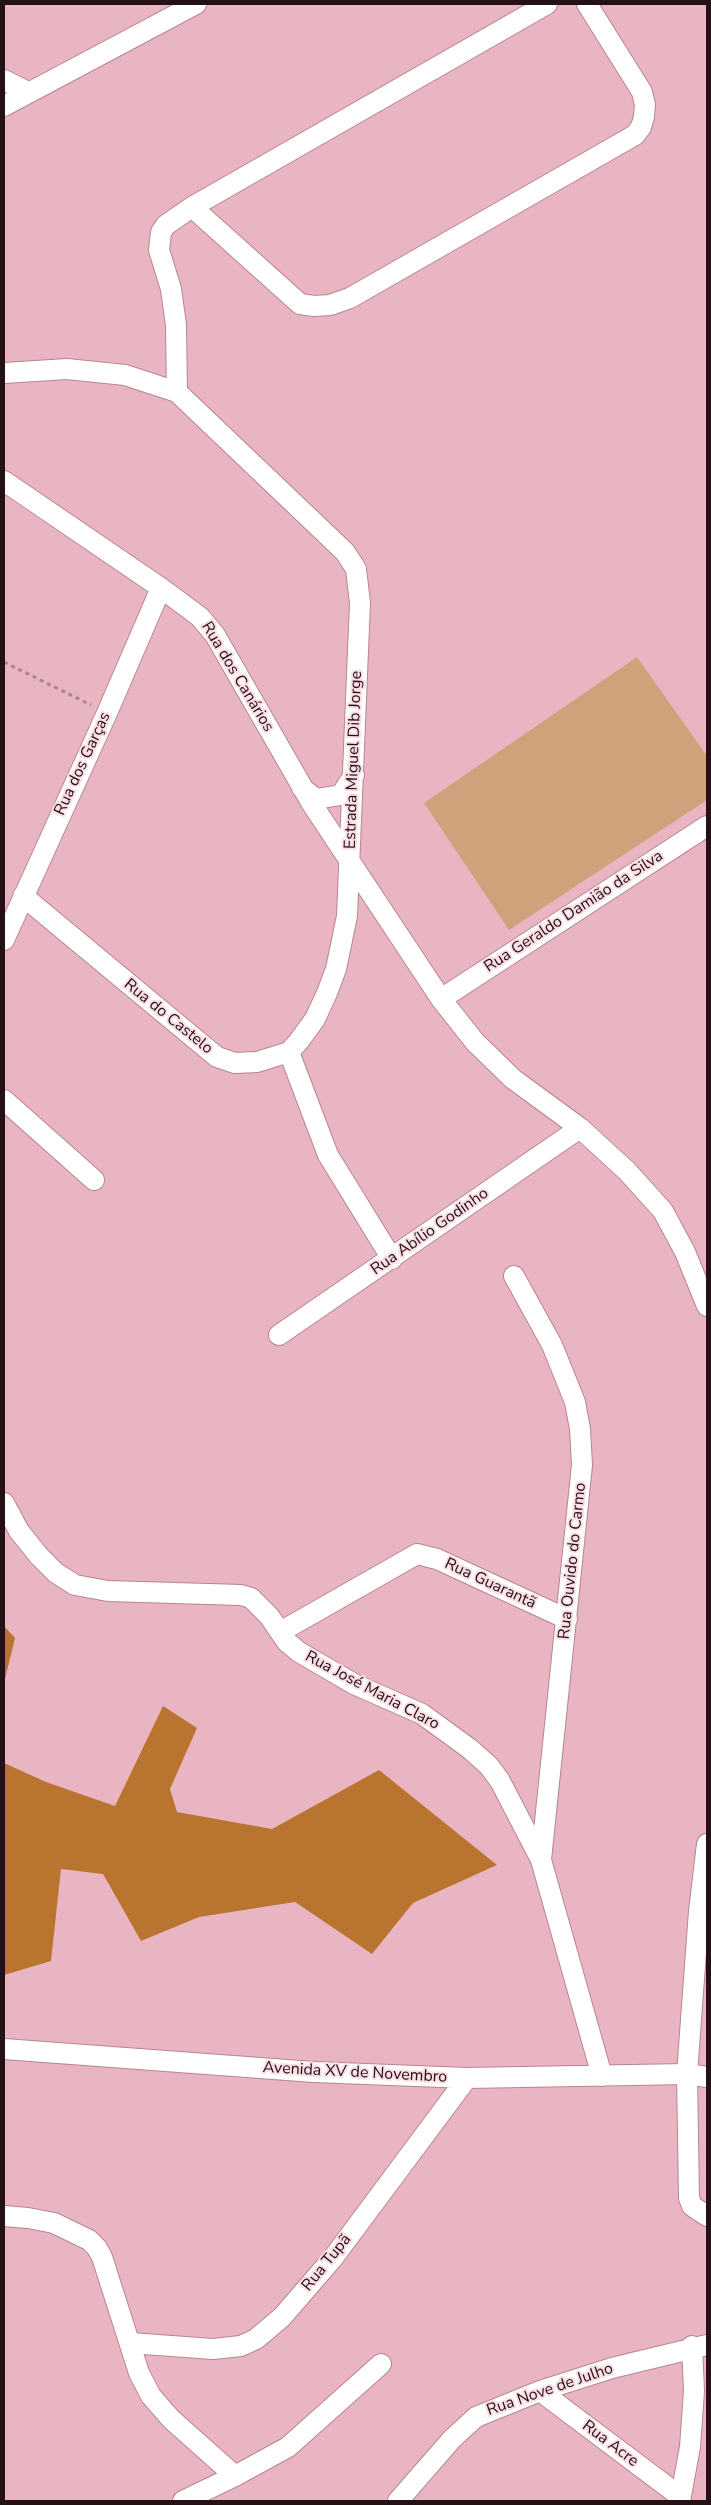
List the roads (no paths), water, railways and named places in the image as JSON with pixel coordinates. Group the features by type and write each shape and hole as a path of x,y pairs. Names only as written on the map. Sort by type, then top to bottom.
{"street":[{"path":"4,106 196,4"},
{"path":"177,392 176,325 170,290 161,259 160,240 161,232 171,219 547,4"},
{"path":"192,207 300,304 314,306 330,305 350,298 635,135 641,127 644,118 645,105 642,92 587,4"},
{"path":"4,80 28,92"},
{"name":"Estrada Miguel Dib Jorge","path":"4,373 67,369 125,375 177,392 346,552 356,569 360,603 350,865 441,999 475,1042 513,1079 580,1128 627,1171 663,1211 685,1252 707,1306"},
{"name":"Rua dos Canários","path":"4,481 161,588 200,617 215,635 302,788 350,865"},
{"name":"Rua dos Garças","path":"4,940 107,713 161,588"},
{"path":"302,788 316,799 341,795 354,775"},
{"name":"Rua Geraldo Damião da Silva","path":"441,999 707,826"},
{"path":"350,865 347,916 336,969 315,1019 289,1052 328,1155 392,1259"},
{"name":"Rua do Castelo","path":"23,896 217,1058 235,1063 257,1062 289,1052"},
{"path":"4,1100 94,1180"},
{"name":"Rua Abílio Godinho","path":"279,1335 580,1128"},
{"name":"Rua Ouvido do Carmo","path":"514,1276 552,1345 575,1402 580,1429 582,1465 541,1860"},
{"name":"Rua José Maria Claro","path":"4,1504 19,1531 39,1556 56,1573 75,1585 108,1591 241,1595 251,1598 260,1605 287,1642 300,1652 354,1684 422,1714 470,1749 489,1766 500,1781 541,1860 602,2076"},
{"name":"Rua Guarantã","path":"280,1632 412,1555 425,1554 567,1620"},
{"path":"707,1844 703,1912 688,2074 689,2198 692,2206 707,2216"},
{"name":"Avenida XV de Novembro","path":"4,2048 314,2072 467,2078 688,2074 707,2077"},
{"name":"Rua Tupã","path":"130,2343 213,2350 241,2346 256,2338 282,2317 332,2258 467,2078"},
{"path":"4,2216 28,2218 54,2224 89,2240 102,2257 139,2373 151,2396 171,2419 234,2476"},
{"path":"680,2499 690,2447 700,2345"},
{"name":"Rua Nove de Julho","path":"398,2501 467,2424 485,2413 540,2391 612,2368 700,2345"},
{"path":"182,2501 288,2447 381,2364"},
{"name":"Rua Acre","path":"540,2391 680,2499"}]}
